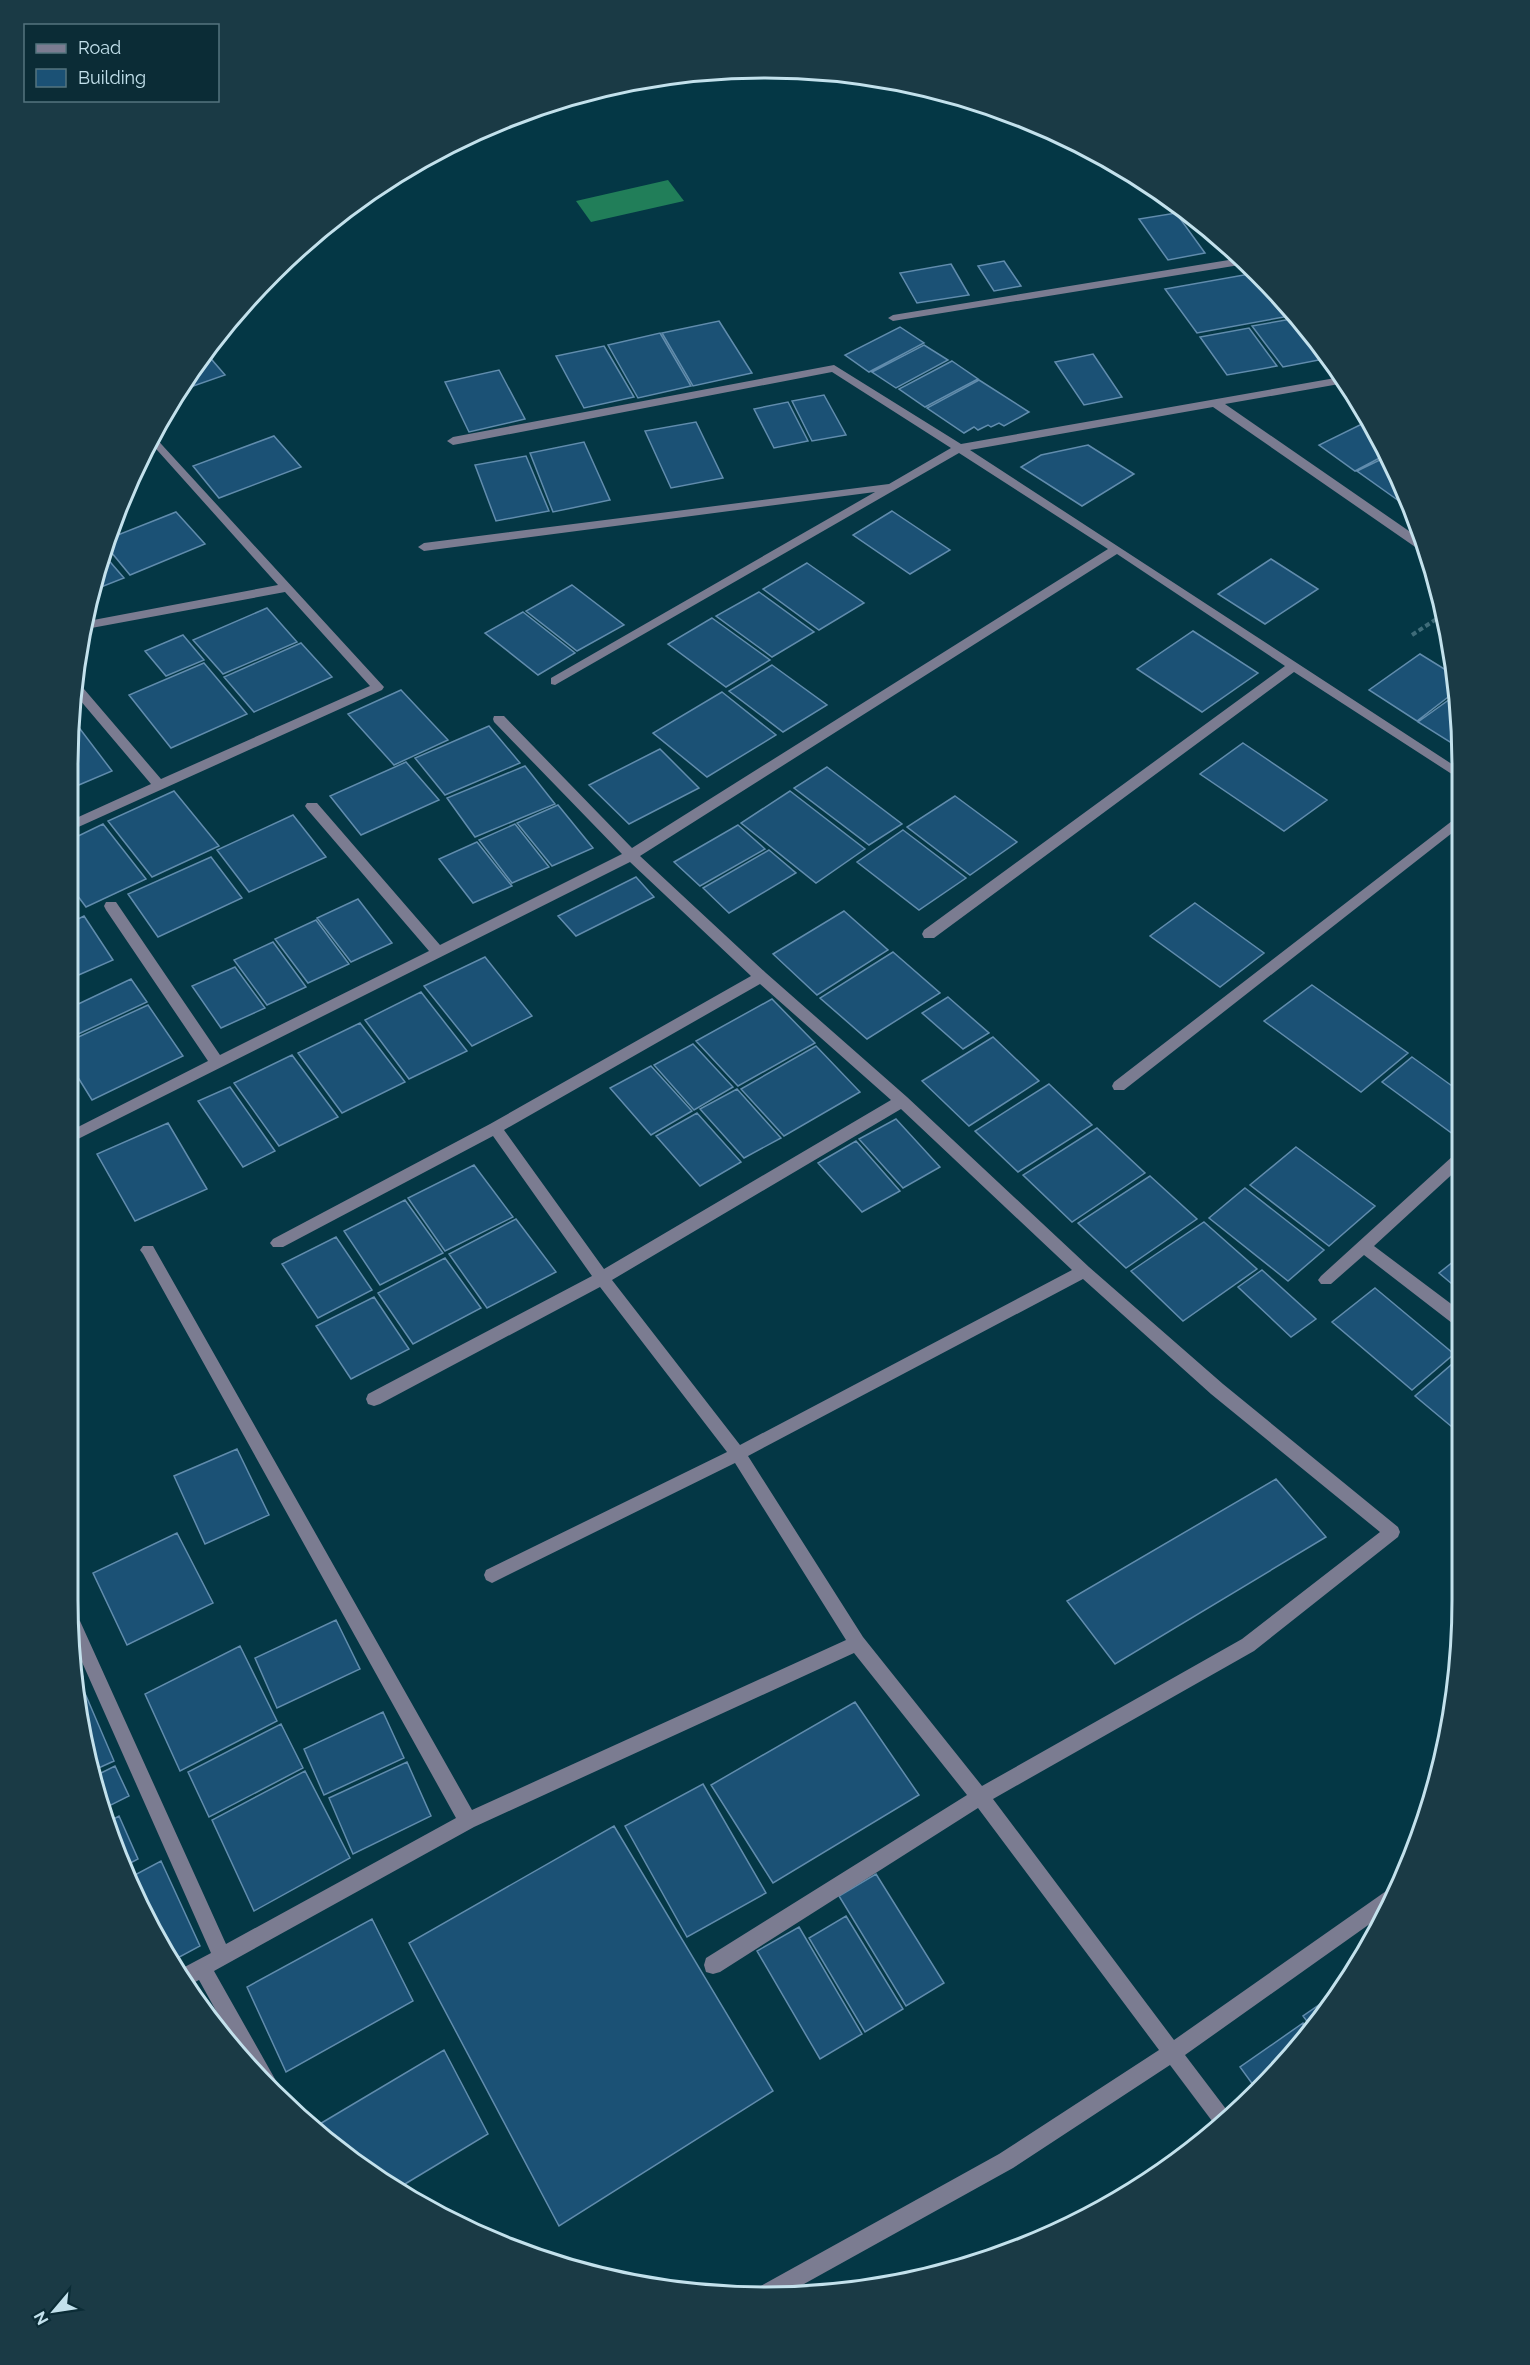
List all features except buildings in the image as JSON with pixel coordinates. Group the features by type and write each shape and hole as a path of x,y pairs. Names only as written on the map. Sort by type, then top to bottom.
{"street":[{"path":"893,318 1234,263"},
{"path":"453,441 834,368 1117,549 1292,667 1452,770"},
{"path":"555,681 960,448 1335,381"},
{"path":"1215,403 1415,541"},
{"path":"78,822 378,687 158,444"},
{"path":"424,547 895,486"},
{"path":"78,1133 631,855 1117,549"},
{"path":"93,624 288,587"},
{"path":"928,934 1292,667"},
{"path":"82,694 159,785"},
{"path":"499,719 631,855 761,977 902,1101 1084,1271 1217,1389 1392,1532 1248,1645 980,1797 713,1965"},
{"path":"312,806 438,952"},
{"path":"1119,1086 1452,826"},
{"path":"111,906 217,1063"},
{"path":"278,1243 495,1128 761,977"},
{"path":"374,1399 602,1278 902,1101"},
{"path":"495,1128 602,1278 738,1454 857,1643 980,1797 1220,2116"},
{"path":"1326,1280 1452,1166"},
{"path":"1363,1246 1452,1313"},
{"path":"148,1250 468,1821"},
{"path":"492,1575 738,1454 1084,1271"},
{"path":"79,1637 222,1957"},
{"path":"189,1974 468,1821 857,1643"},
{"path":"781,2287 1006,2161 1173,2052 1380,1905"},
{"path":"202,1967 252,2057"}],"path":[{"path":"1412,635 1436,619"}],"shaded area":[{"path":"668,180 684,201 591,222 576,201"}]}
